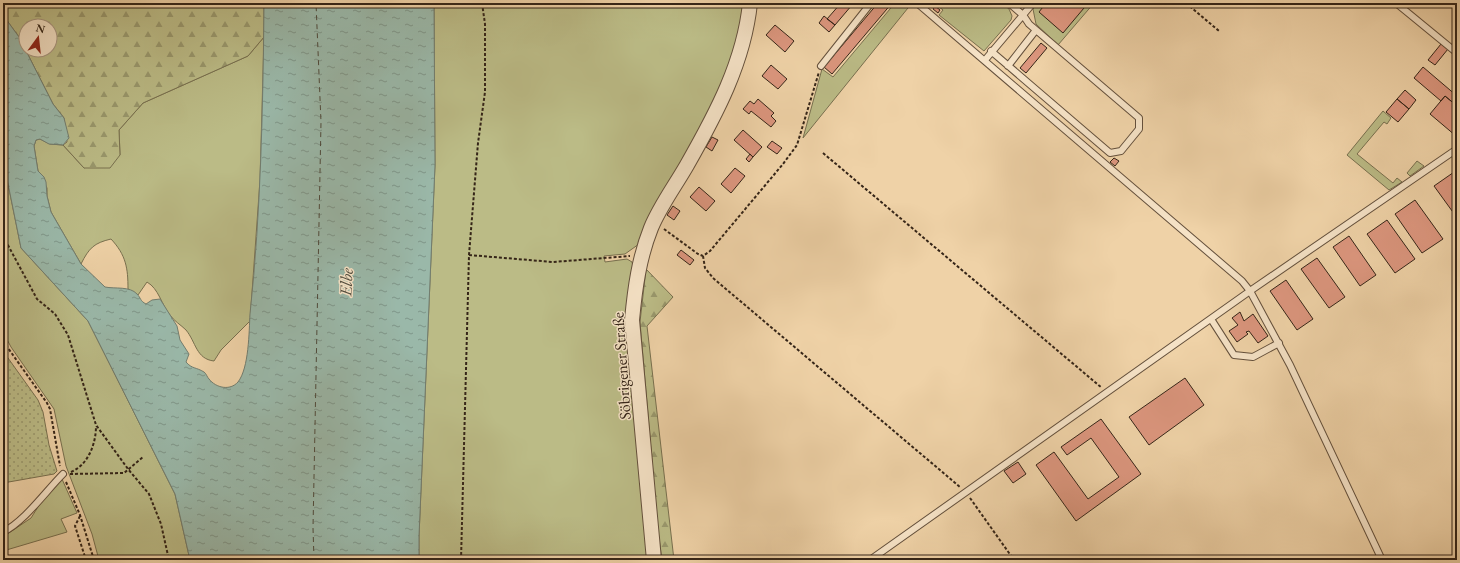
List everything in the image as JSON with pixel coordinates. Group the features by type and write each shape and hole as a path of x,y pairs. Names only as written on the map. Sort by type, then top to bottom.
{"street":[{"name":"Söbrigener Straße","path":"654,560 632,320 635,286 642,252 654,220 687,165 724,96 744,39 750,3"}],"lane":[{"path":"821,66 871,3"},
{"path":"917,3 1242,281 1250,291 1279,343 1382,560"},
{"path":"992,51 1110,153 1121,151 1140,129 1139,118 1029,24 1023,15 1009,3"},
{"path":"985,60 1033,3"},
{"path":"1396,3 1457,53"},
{"path":"1008,66 1036,30"},
{"path":"870,560 967,493 1250,291 1457,149"},
{"path":"1211,319 1234,355 1253,357 1279,343"},
{"path":"3,532 10,529 26,514 63,474"}],"path":[{"path":"462,560 469,255 478,143 485,92 485,24 482,3"},
{"path":"1186,3 1219,31"},
{"path":"703,256 710,251 797,145 821,66"},
{"path":"823,153 1108,392"},
{"path":"654,220 674,237 703,256 705,268 713,278 967,493 1014,560"},
{"path":"3,236 37,299 55,314 68,335 96,425 128,469 149,494 162,524 170,560"},
{"path":"469,255 554,262 625,258 642,252"},
{"path":"3,341 47,403 63,474 80,515 94,560"},
{"path":"96,425 94,446 78,467 68,474 124,473 143,457"},
{"path":"80,515 75,526 86,560"}],"green space":[{"path":"3,3 264,3 264,37 248,56 143,103 119,130 120,155 110,168 84,168 63,145 67,142 64,118 53,104 30,58 58,58 58,18 18,18 18,36 3,15"},
{"path":"434,3 746,3 728,74 639,244 625,254 604,256 605,262 627,259 632,262 633,266 650,560 419,560 435,165"},
{"path":"895,3 912,3 803,138 822,69 833,77"},
{"path":"934,3 1001,3 1009,9 1012,16 1011,20 984,51 939,15 943,10"},
{"path":"1038,3 1094,3 1058,45 1036,24 1033,9"},
{"path":"264,37 260,180 250,321 221,350 214,361 203,357 186,330 167,311 151,285 147,282 138,295 128,289 127,268 123,256 111,239 96,244 81,264 51,212 47,196 47,188 38,171 34,146 36,140 40,139 50,144 63,145 84,168 120,155 119,130 143,103 248,56"},
{"path":"1383,111 1391,118 1387,124 1384,122 1357,154 1393,183 1397,178 1402,182 1389,190 1347,155"},
{"path":"3,159 21,248 88,321 175,494 190,560 99,560 92,534 66,466 54,409 11,347 3,332"},
{"path":"1417,161 1424,166 1410,176 1407,173"},
{"path":"646,269 673,297 647,326 674,560 662,560 658,531 640,322"},
{"path":"3,351 38,400 43,412 49,445 57,471 54,474 3,483"},
{"path":"62,479 77,513 61,519 67,532 3,551 3,537 31,518 43,499"}],"water":[{"name":"Elbe","path":"264,3 434,3 435,165 419,560 190,560 175,494 88,321 21,248 3,159 3,15 18,36 18,58 30,58 53,104 64,118 69,138 63,145 49,144 40,139 36,140 34,146 38,171 44,177 46,182 47,196 51,212 81,264 105,287 122,288 134,291 146,304 152,300 160,299 177,326 180,340 189,354 186,362 190,366 205,373 215,385 223,387 231,387 238,382 242,376 248,350 257,237 262,120"}],"building":[{"path":"841,3 849,3 852,5 835,25 827,19"},
{"path":"878,3 892,3 832,74 824,67"},
{"path":"1046,3 1077,3 1084,8 1063,33 1039,12"},
{"path":"935,6 940,10 938,13 933,9"},
{"path":"824,16 835,25 829,32 819,23"},
{"path":"775,25 794,41 785,52 766,35"},
{"path":"1041,43 1047,48 1026,73 1020,68"},
{"path":"1441,44 1448,49 1435,65 1428,60"},
{"path":"771,65 787,79 778,89 762,76"},
{"path":"1423,67 1457,96 1457,106 1445,96 1441,101 1414,78"},
{"path":"1405,90 1416,100 1409,109 1397,99"},
{"path":"1445,96 1457,106 1456,136 1430,114"},
{"path":"758,99 774,113 771,116 776,121 771,127 751,111 749,114 743,109 750,101 754,104"},
{"path":"1397,99 1409,109 1398,122 1386,112"},
{"path":"743,130 762,147 753,157 734,140"},
{"path":"712,137 718,140 712,151 706,147"},
{"path":"772,141 782,148 777,154 767,147"},
{"path":"750,154 753,157 749,162 746,159"},
{"path":"1114,158 1119,161 1115,166 1110,162"},
{"path":"735,168 745,176 731,193 721,184"},
{"path":"1457,170 1457,213 1455,215 1434,186"},
{"path":"699,187 715,201 706,211 690,197"},
{"path":"1415,200 1443,239 1422,253 1395,214"},
{"path":"673,206 680,211 674,220 667,215"},
{"path":"1387,220 1415,259 1395,273 1367,234"},
{"path":"1349,236 1376,275 1360,286 1333,247"},
{"path":"681,250 694,260 690,265 677,255"},
{"path":"1317,258 1345,297 1329,308 1301,269"},
{"path":"1286,280 1313,319 1297,330 1270,291"},
{"path":"1240,312 1244,321 1253,314 1268,336 1258,343 1249,331 1246,332 1248,334 1237,342 1229,331 1238,325 1232,318"},
{"path":"1185,378 1204,405 1149,445 1129,417"},
{"path":"1101,419 1141,474 1076,521 1036,465 1054,452 1088,499 1119,477 1091,438 1067,455 1061,447"},
{"path":"1018,462 1026,474 1013,483 1004,471"}],"ferry route":[{"path":"314,560 313,528 321,122 316,3"}]}
